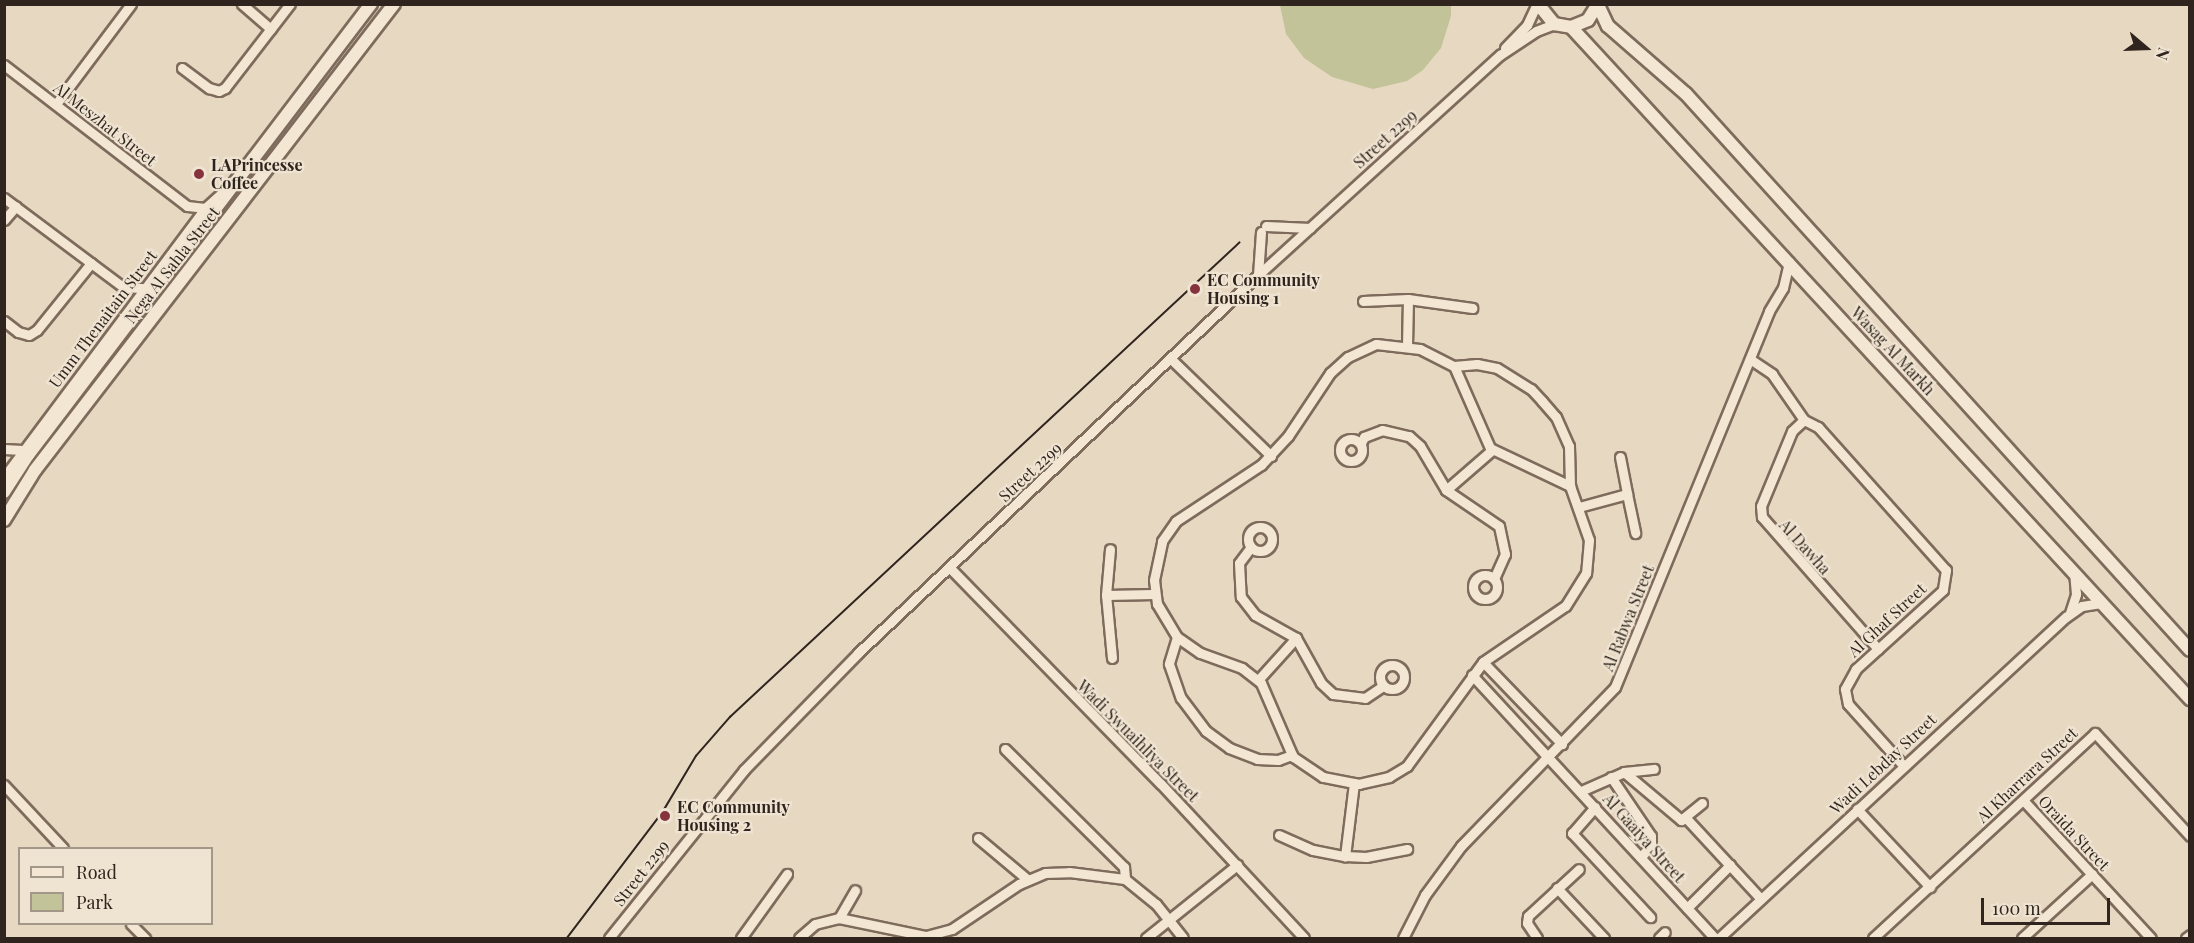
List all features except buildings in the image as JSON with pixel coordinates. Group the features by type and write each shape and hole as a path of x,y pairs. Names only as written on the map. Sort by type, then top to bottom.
{"street":[{"path":"56,104 131,4"},
{"path":"242,4 271,29"},
{"path":"182,68 219,91 225,88 290,4"},
{"name":"Nega Al Sahla Street","path":"4,492 28,455 370,4"},
{"name":"Nega Al Sahla Street","path":"4,520 35,470 394,4"},
{"path":"1538,4 1554,24 1571,27 1588,20 1598,5"},
{"name":"Street 2299","path":"609,939 648,887 780,730 949,567 1172,360 1258,275 1500,55 1527,25 1538,4"},
{"name":"Wasag Al Markh","path":"1598,5 1608,26 1686,94 2190,650"},
{"name":"Street 2299","path":"1500,55 1536,31 1554,24"},
{"name":"Wasag Al Markh","path":"1571,27 2190,699"},
{"name":"Al Meszhat Street","path":"4,65 187,206"},
{"name":"Umm Thenaitain Street","path":"6,473 205,208 233,185"},
{"path":"4,198 123,287 146,288"},
{"path":"4,220 16,206"},
{"path":"192,227 187,206 205,208"},
{"path":"1258,275 1264,229 1310,228"},
{"name":"Al Rabwa Street","path":"1403,939 1425,895 1461,846 1602,704 1625,668 1750,359 1783,288 1789,262"},
{"path":"4,321 18,332 29,335 38,330 91,263"},
{"path":"1783,288 1805,279"},
{"path":"123,287 129,310"},
{"path":"1407,346 1408,300"},
{"path":"1363,301 1408,300 1472,308"},
{"path":"1376,344 1407,346 1454,366 1486,365 1530,388 1556,417 1569,446 1570,486 1580,507 1589,540 1581,585 1555,615 1483,662 1407,766 1378,781 1353,783 1313,773 1292,755 1258,680 1242,668 1200,653 1177,637 1162,616 1154,594 1158,552 1176,521 1270,456 1288,436 1319,387 1348,357 1376,344"},
{"path":"1750,359 1772,374 1807,420"},
{"path":"1172,360 1270,456"},
{"path":"1454,366 1478,428 1492,450 1570,486"},
{"name":"Al Dawha","path":"1807,420 1792,431 1761,506 1762,517 1878,649"},
{"name":"Al Ghaf Street","path":"1807,420 1946,570 1943,590 1850,677 1845,698 1861,721 1902,764"},
{"path":"1361,443 1364,437 1382,430 1409,436 1420,446 1446,490 1499,526 1504,554 1494,579"},
{"path":"4,449 22,450"},
{"path":"1446,490 1492,450"},
{"path":"4,455 6,473"},
{"path":"1620,457 1635,533"},
{"path":"1580,507 1627,494"},
{"path":"1251,547 1239,563 1240,597 1255,615 1296,638 1321,683 1334,694 1365,698 1383,686"},
{"path":"1110,549 1106,595 1112,658"},
{"name":"Wadi Swuaihliya Street","path":"949,567 1237,866 1304,939"},
{"path":"2070,613 2076,594 2074,573"},
{"path":"1106,595 1154,594"},
{"name":"Wadi Lebday Street","path":"1717,939 1857,810 1902,764 2070,613 2082,606 2102,603"},
{"path":"1177,637 1169,664 1181,698 1206,731 1229,748 1257,759 1278,760 1292,755"},
{"path":"1258,680 1296,638"},
{"path":"1483,662 1562,744"},
{"name":"Al Gaaiya Street","path":"1472,675 1551,757 1717,939"},
{"path":"1524,729 1529,719 1537,718"},
{"name":"Al Kharrara Street","path":"1873,939 2095,733 2190,836"},
{"path":"1005,749 1124,867 1125,879"},
{"path":"1581,791 1624,772 1654,769"},
{"path":"1624,772 1679,818 1686,818 1702,803"},
{"path":"1611,777 1651,836 1651,845 1641,857"},
{"path":"1345,856 1353,783"},
{"path":"4,785 61,847"},
{"name":"Oraida Street","path":"2023,800 2151,939"},
{"path":"1595,807 1572,833 1650,917"},
{"path":"1857,810 1930,886"},
{"path":"1686,818 1761,899"},
{"path":"1279,835 1313,850 1345,856 1366,857 1407,849"},
{"path":"978,838 1028,880"},
{"path":"1687,908 1730,865"},
{"path":"1146,939 1237,866"},
{"path":"1537,939 1527,923 1528,916 1579,869"},
{"path":"799,939 815,924 839,918 926,936 952,929 1028,880 1045,873 1068,872 1125,879 1170,918 1183,939"},
{"path":"741,939 787,874"},
{"path":"2022,939 2092,874"},
{"path":"1557,888 1604,939"},
{"path":"839,918 855,890"},
{"path":"132,925 145,939"},
{"path":"2186,939 2190,935"}],"green space":[{"path":"1280,5 1451,5 1451,16 1441,48 1423,70 1407,81 1373,89 1332,77 1304,58 1286,34"}],"tram line":[{"path":"567,938 662,813 696,756 730,717 1239,243"}],"place":[{"name":"LAPrincesse Coffee","path":"199,174"},
{"name":"EC Community Housing 1","path":"1195,289"},
{"name":"EC Community Housing 2","path":"665,816"}]}
